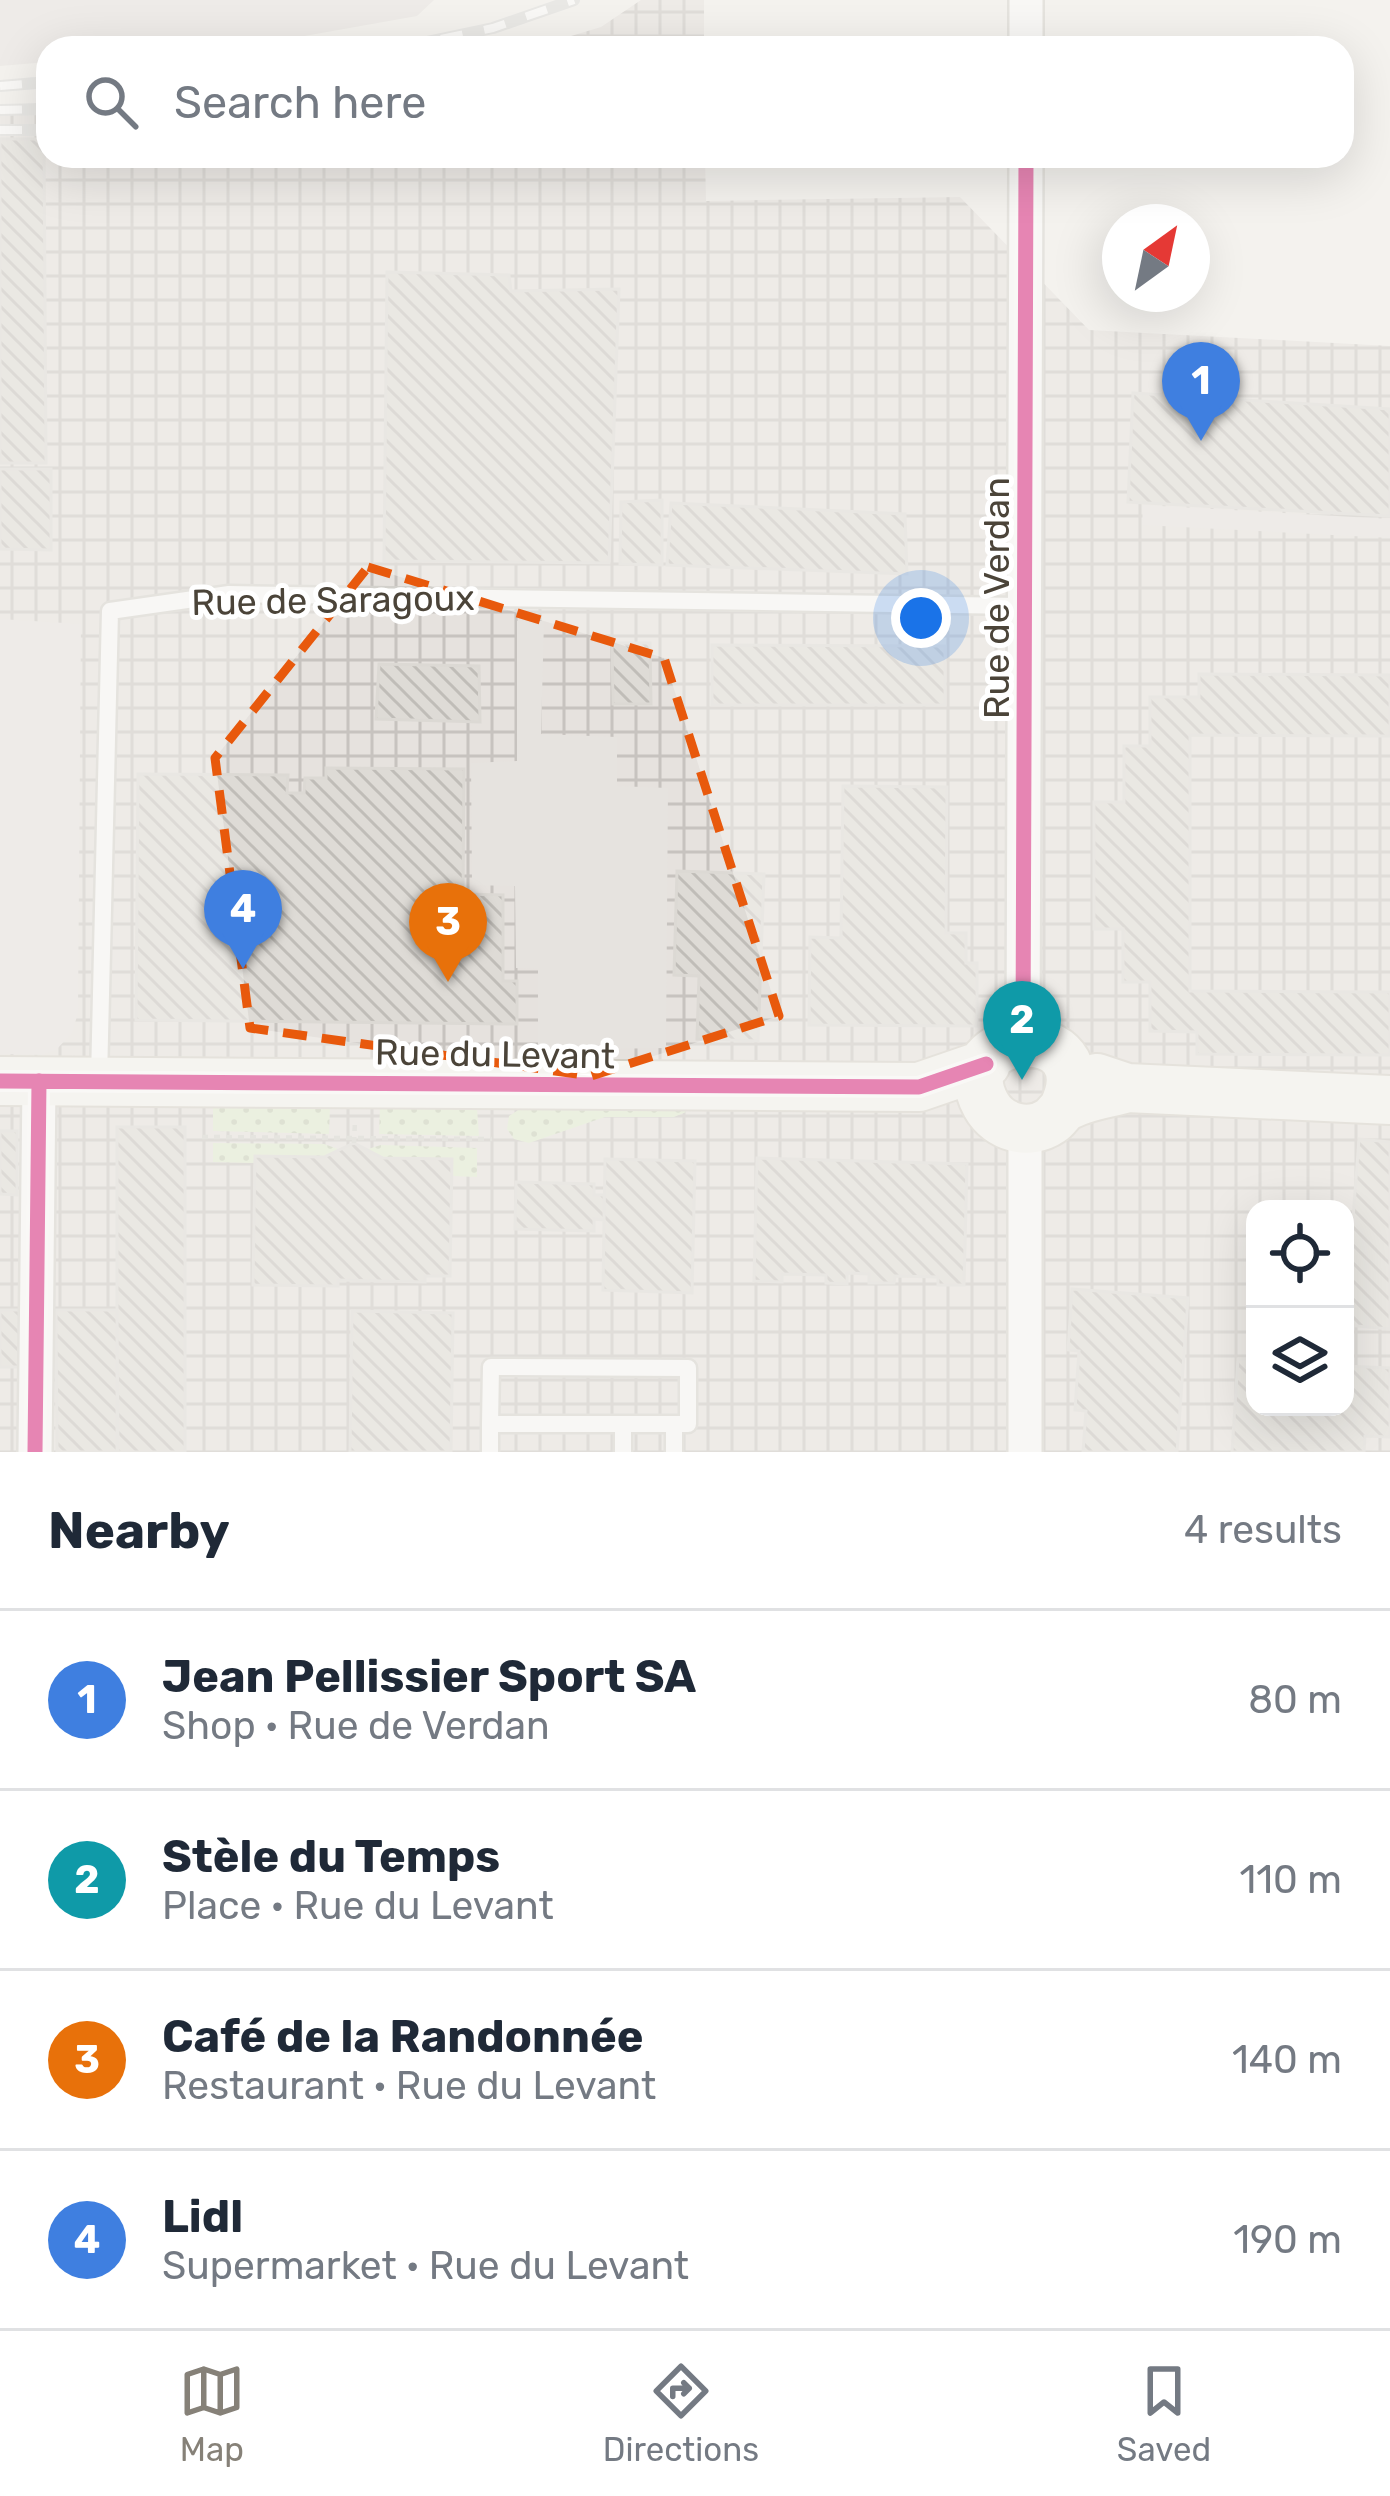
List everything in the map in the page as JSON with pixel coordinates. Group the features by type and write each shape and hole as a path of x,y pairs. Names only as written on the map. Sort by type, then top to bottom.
{"street":[{"path":"1026,0 1026,36"},
{"name":"Rue de Verdan","path":"1025,1452 1026,168"},
{"path":"20,1081 35,1452"},
{"name":"Rue du Levant","path":"20,1081 1025,1086"},
{"path":"1025,1086 1390,1100"}],"lane":[{"name":"Rue de Saragoux","path":"99,1081 110,611 229,594 1026,606"},
{"path":"490,1424 688,1424 688,1368 491,1366 490,1424 490,1452"},
{"path":"623,1424 623,1452"},
{"path":"674,1424 674,1452"}],"path":[{"path":"202,1137 492,1139"}],"highlighted area":[{"path":"368,567 664,658 779,1016 591,1076 250,1028 215,758"}],"shaded area":[{"path":"0,0 434,0 417,16 305,36 36,36 36,63 0,66"},
{"path":"641,0 704,0 704,36 571,36 601,27"},
{"path":"36,104 36,168 705,168 706,201 960,197 1089,330 1390,346 1390,1452 0,1452 0,105"},
{"path":"1143,505 1390,519 1390,538 1142,525"},
{"path":"0,619 81,624 78,1013 72,1033 56,1050 40,1055 0,1054"},
{"path":"517,621 544,621 541,734 617,737 617,786 668,788 666,1048 538,1050 538,969 516,968 515,886 472,885 471,763 517,761"}],"green space":[{"path":"213,1106 330,1107 329,1134 213,1131"},
{"path":"380,1107 477,1108 479,1136 379,1134"},
{"path":"520,1109 686,1112 674,1117 605,1117 529,1143 514,1139 507,1129 509,1116"},
{"path":"213,1143 324,1144 338,1149 324,1157 255,1156 254,1163 213,1162"},
{"path":"381,1145 477,1148 477,1177 452,1176 451,1159 383,1158 368,1149"}],"building":[{"path":"0,139 36,139 36,168 44,168 46,463 0,463"},
{"path":"387,272 509,275 511,291 619,289 609,563 384,561"},
{"path":"1133,393 1390,409 1390,516 1128,502"},
{"path":"0,469 51,469 51,550 0,549"},
{"path":"662,500 662,565 620,564 621,502"},
{"path":"671,503 905,514 907,574 667,565"},
{"path":"612,643 650,643 651,704 613,704"},
{"path":"712,645 945,646 945,705 712,705"},
{"path":"379,664 479,666 480,722 376,719"},
{"path":"1199,674 1390,675 1390,736 1190,735 1190,991 1390,992 1390,1055 1197,1054 1197,1032 1150,1031 1150,982 1123,982 1123,929 1094,929 1094,802 1124,802 1124,746 1150,746 1150,697 1199,697"},
{"path":"326,768 464,769 463,894 503,895 503,981 517,981 517,1024 136,1020 138,774 288,775 287,793 304,793 305,778 326,778"},
{"path":"843,786 947,787 946,933 966,933 966,963 977,963 977,1026 809,1025 810,937 841,938"},
{"path":"677,871 764,874 758,1041 697,1039 699,976 674,975"},
{"path":"117,1127 185,1127 185,1452 117,1452"},
{"path":"0,1131 17,1131 17,1195 0,1194"},
{"path":"1359,1139 1390,1142 1390,1329 1354,1326"},
{"path":"354,1143 383,1158 452,1159 450,1276 425,1276 425,1282 338,1280 338,1286 253,1285 255,1156 324,1157"},
{"path":"757,1158 967,1164 964,1285 938,1285 938,1277 895,1276 894,1283 869,1283 869,1274 847,1273 847,1284 826,1283 826,1275 782,1274 782,1282 754,1281"},
{"path":"605,1159 695,1161 692,1293 603,1290"},
{"path":"516,1182 594,1184 594,1195 604,1195 604,1220 594,1219 594,1231 515,1229"},
{"path":"1072,1289 1188,1298 1177,1452 1083,1452 1086,1411 1075,1410 1079,1351 1068,1350"},
{"path":"0,1310 21,1310 20,1367 0,1367"},
{"path":"56,1310 117,1310 118,1452 57,1452"},
{"path":"352,1311 453,1313 451,1452 350,1452"},
{"path":"1238,1359 1246,1359 1246,1416 1354,1416 1354,1366 1390,1368 1390,1437 1365,1436 1364,1452 1232,1452"}],"railway":[{"path":"455,36 574,0"},
{"path":"0,86 36,83"},
{"path":"0,110 36,109"},
{"path":"0,130 36,130"}],"cycle path":[{"path":"1023,1040 1026,168"},
{"path":"0,1081 919,1087 986,1064"},
{"path":"35,1452 39,1081"}],"place":[{"name":"Jean Pellissier Sport SA","path":"1201,441"},
{"name":"Lidl","path":"243,969"},
{"name":"Café de la Randonnée","path":"448,982"},
{"name":"Stèle du Temps","path":"1022,1080"}]}
